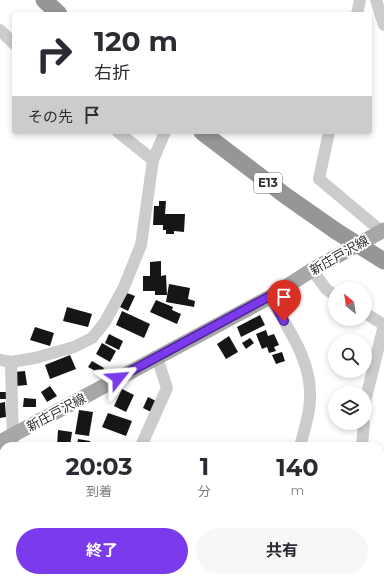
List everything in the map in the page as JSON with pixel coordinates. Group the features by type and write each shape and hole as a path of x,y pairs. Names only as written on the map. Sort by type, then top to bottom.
{"highway":[{"path":"44,0 57,12"},
{"name":"E13","path":"205,134 286,196 336,231 384,261"}],"main road":[{"name":"新庄戸沢線","path":"9,441 157,357 270,296 312,270 383,231"}],"street":[{"path":"357,12 360,0"},
{"path":"376,0 384,25"},
{"path":"0,30 12,42"},
{"path":"120,134 153,160"},
{"path":"9,441 6,361 34,358 74,346 92,338 105,322 124,287 141,245 153,160 163,134"},
{"path":"329,134 319,179 383,231"},
{"path":"312,270 328,290"},
{"path":"270,296 304,358 308,371 310,400 301,442"},
{"path":"369,386 384,325 372,317"},
{"path":"143,442 167,388 157,357"},
{"path":"362,442 363,430"}],"building":[{"path":"159,201 166,201 165,214 185,214 184,232 174,231 174,234 166,234 166,230 163,230 163,225 153,225 154,206 159,206"},
{"path":"161,261 161,276 166,275 167,295 155,295 155,291 143,291 143,276 150,276 150,262"},
{"path":"169,284 190,288 188,299 195,301 194,307 166,302"},
{"path":"127,293 135,296 128,311 120,307"},
{"path":"156,300 173,307 172,310 181,314 177,324 150,312"},
{"path":"67,307 92,314 88,327 63,321"},
{"path":"122,311 150,324 144,338 116,325"},
{"path":"260,315 265,325 241,337 237,327"},
{"path":"35,327 54,333 50,346 30,340"},
{"path":"266,330 268,336 274,334 279,345 274,347 276,351 269,353 267,347 262,349 256,334"},
{"path":"109,334 123,341 119,350 105,343"},
{"path":"229,336 238,352 226,359 217,344"},
{"path":"250,338 254,343 246,349 242,343"},
{"path":"102,343 116,351 110,362 96,354"},
{"path":"282,352 285,361 276,364 272,355"},
{"path":"70,355 76,369 50,379 45,365"},
{"path":"92,361 104,368 101,374 88,367"},
{"path":"25,371 27,385 16,386 14,372"},
{"path":"50,386 57,396 47,402 41,392"},
{"path":"122,389 134,395 126,412 114,406"},
{"path":"0,392 8,392 9,399 0,399"},
{"path":"148,397 156,401 151,412 143,408"},
{"path":"24,398 36,399 36,407 23,407"},
{"path":"5,402 6,417 0,418 0,403"},
{"path":"79,410 93,412 89,436 75,434"},
{"path":"108,413 132,421 126,436 102,427"},
{"path":"58,430 72,432 71,442 57,442"},
{"path":"78,439 90,441 90,442 78,442"}],"route":[{"path":"118,378 270,296 284,321"}]}
